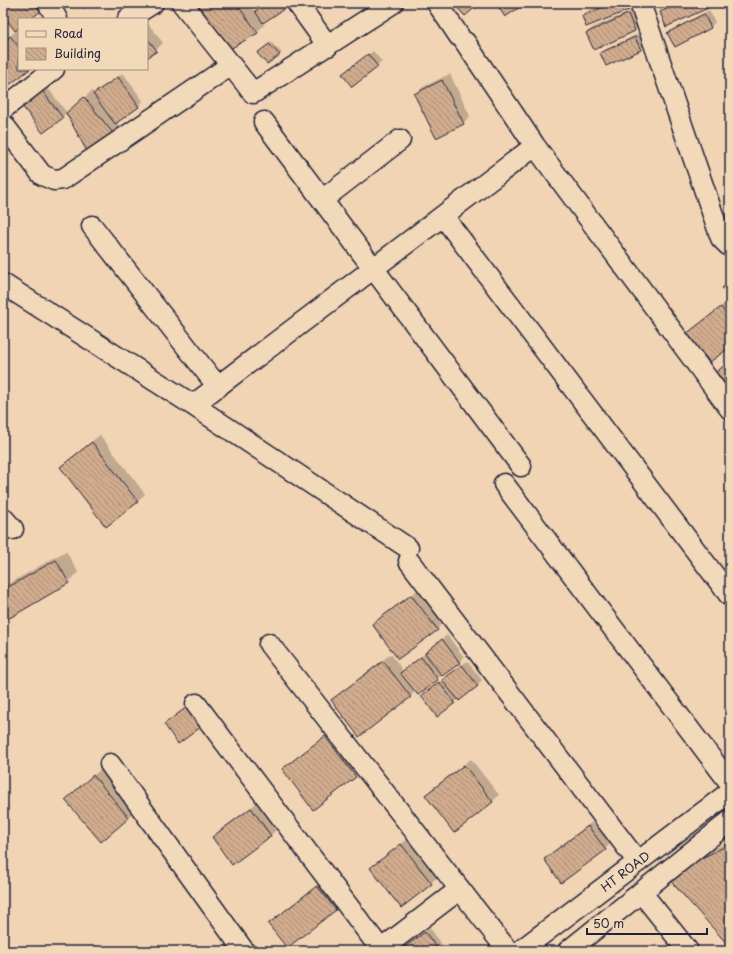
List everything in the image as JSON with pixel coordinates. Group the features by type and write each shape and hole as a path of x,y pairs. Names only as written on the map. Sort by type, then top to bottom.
{"street":[{"path":"48,3 56,18"},
{"path":"130,18 153,3"},
{"path":"182,3 253,93 393,3"},
{"path":"297,3 328,46"},
{"path":"437,3 535,146 730,409"},
{"path":"640,3 721,238 730,246"},
{"path":"3,124 42,175 54,180 64,179 231,65"},
{"path":"3,109 53,70"},
{"path":"264,122 521,466"},
{"path":"322,200 400,140"},
{"path":"194,405 535,146"},
{"path":"443,216 730,596"},
{"path":"92,226 218,387"},
{"path":"3,284 194,405 408,555 638,862"},
{"path":"504,484 730,783"},
{"path":"269,644 508,951"},
{"path":"196,704 380,951 460,889"},
{"path":"110,764 244,951"},
{"path":"568,951 730,820 724,797"},
{"name":"HT ROAD","path":"520,951 724,797"},
{"path":"641,892 688,951"}],"building":[{"path":"9,3 36,3 42,10 32,18 18,18 18,29 15,31 3,15 3,8"},
{"path":"80,3 90,3 84,8"},
{"path":"197,3 236,3 258,33 228,50"},
{"path":"267,3 287,3 290,5 263,23 255,11"},
{"path":"453,3 479,3 479,4 465,16"},
{"path":"496,3 526,3 505,17"},
{"path":"576,3 586,3 578,6"},
{"path":"613,3 626,3 629,10 586,27 582,16"},
{"path":"680,3 706,3 708,8 666,27 660,12"},
{"path":"628,14 635,31 594,50 586,33"},
{"path":"704,14 711,28 675,47 667,33"},
{"path":"10,36 18,46 18,70 29,70 4,89 3,87 3,42"},
{"path":"635,37 641,50 606,66 600,53"},
{"path":"148,39 157,51 148,57"},
{"path":"269,44 280,55 267,64 257,53"},
{"path":"368,54 378,67 352,87 342,74"},
{"path":"118,77 139,107 115,124 93,94"},
{"path":"442,80 464,124 436,138 414,94"},
{"path":"39,87 63,118 43,133 19,102"},
{"path":"84,97 116,137 89,155 66,113"},
{"path":"730,282 730,297 722,288"},
{"path":"721,307 730,320 730,347 710,362 686,334"},
{"path":"730,361 730,389 716,372"},
{"path":"92,442 138,502 106,527 60,467"},
{"path":"56,560 69,583 3,622 3,590"},
{"path":"411,595 438,630 398,659 372,624"},
{"path":"442,639 460,663 442,676 425,653"},
{"path":"421,657 438,680 418,695 400,673"},
{"path":"383,661 411,697 359,737 331,700"},
{"path":"462,665 478,686 459,701 442,680"},
{"path":"439,682 455,703 437,717 421,696"},
{"path":"187,707 201,727 178,744 164,724"},
{"path":"325,736 356,777 313,810 282,769"},
{"path":"464,765 493,802 454,833 425,795"},
{"path":"93,775 129,818 101,842 65,800"},
{"path":"251,808 271,836 232,865 212,837"},
{"path":"588,826 606,850 561,883 544,859"},
{"path":"401,844 432,884 401,908 370,868"},
{"path":"724,847 730,857 730,947 666,876"},
{"path":"317,886 336,910 287,948 268,924"},
{"path":"425,932 439,951 399,951"}]}
